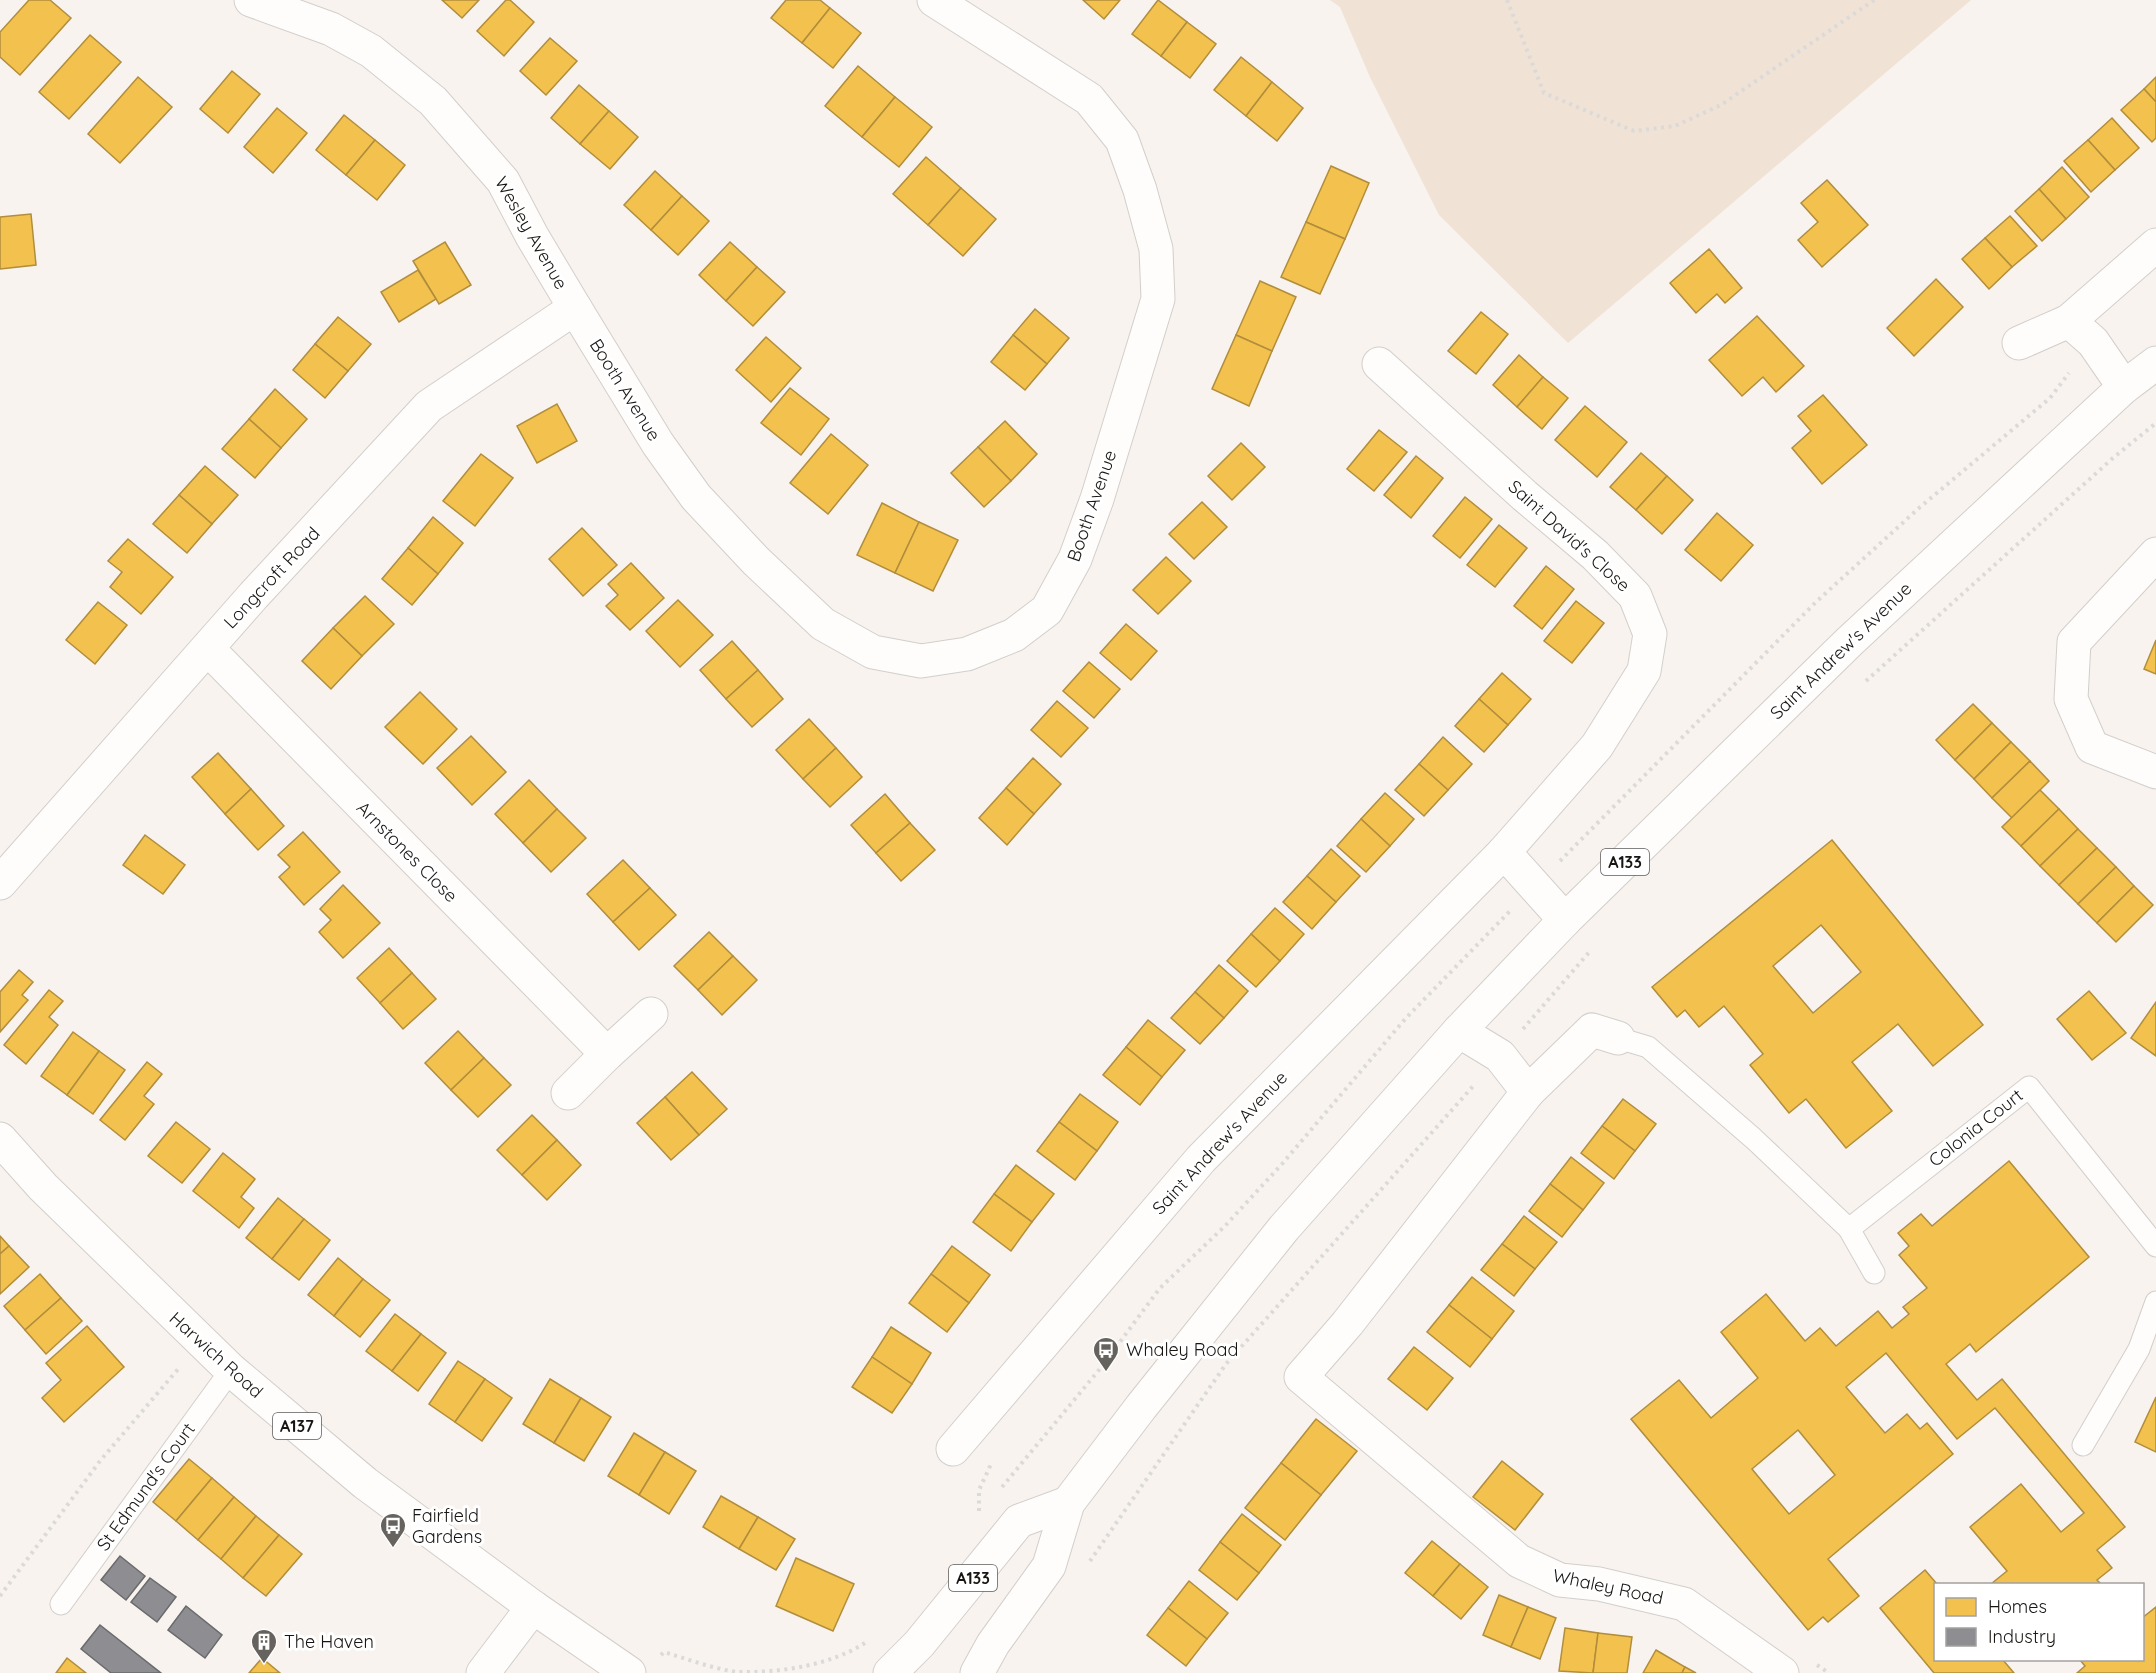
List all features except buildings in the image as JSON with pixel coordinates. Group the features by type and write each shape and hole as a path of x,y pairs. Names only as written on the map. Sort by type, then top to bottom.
{"street":[{"name":"Wesley Avenue","path":"251,0 331,29 371,51 433,101 503,181 532,236 575,308"},
{"name":"Booth Avenue","path":"575,308 658,444 696,497 756,561 823,624 873,652 921,661 966,654 1014,635 1047,610 1075,559 1100,488 1158,299 1156,249 1140,190 1122,140 1089,99 934,0"},
{"path":"2019,343 2069,321 2156,245"},
{"name":"Longcroft Road","path":"0,883 254,595 429,406 575,308"},
{"path":"2069,321 2093,342 2124,387"},
{"name":"Saint Andrew's Avenue","path":"977,1673 993,1644 1049,1566 1068,1503 1141,1407 1284,1228 1459,1031 1564,920 1849,642 2124,387 2156,363"},
{"name":"Saint David's Close","path":"1379,364 1594,555 1635,596 1650,634 1644,671 1597,746"},
{"path":"2156,554 2074,642 2071,699 2092,747 2156,772"},
{"name":"Arnstones Close","path":"208,649 607,1054"},
{"name":"Saint Andrew's Avenue","path":"953,1449 1201,1159 1504,852 1597,746"},
{"path":"1504,852 1564,920"},
{"path":"568,1093 651,1014"},
{"path":"1459,1031 1500,1056 1528,1092 1592,1030 1618,1038"},
{"name":"Whaley Road","path":"1528,1092 1347,1324 1301,1377 1519,1562 1560,1580 1599,1584 1684,1604 1782,1673"},
{"name":"Harwich Road","path":"0,1139 43,1187 231,1370 365,1483 533,1607 628,1673"},
{"name":"A133","path":"890,1673 919,1644 1019,1521 1068,1503"},
{"path":"483,1673 533,1607"}],"lane":[{"path":"1618,1038 1648,1047 1754,1139 1849,1229 1874,1273"},
{"name":"Colonia Court","path":"1849,1229 2029,1087 2156,1246"},
{"path":"2083,1445 2139,1349 2156,1302"},
{"name":"St Edmund's Court","path":"61,1604 231,1370"}],"path":[{"path":"1507,0 1544,93 1634,131 1675,126 1721,105 1874,0"},
{"path":"1859,686 2113,458 2156,423"},
{"path":"1088,1564 1226,1364 1500,1056 1595,945"},
{"path":"0,1596 100,1461 201,1342"},
{"path":"658,1659 664,1652 736,1672 772,1673 831,1661 866,1643"}],"shaded area":[{"path":"1330,0 1971,0 1568,343 1439,215 1370,77 1340,7"}],"place":[{"name":"Whaley Road","path":"1106,1373"},
{"name":"Fairfield Gardens","path":"393,1549"},
{"name":"The Haven","path":"264,1665"}]}
